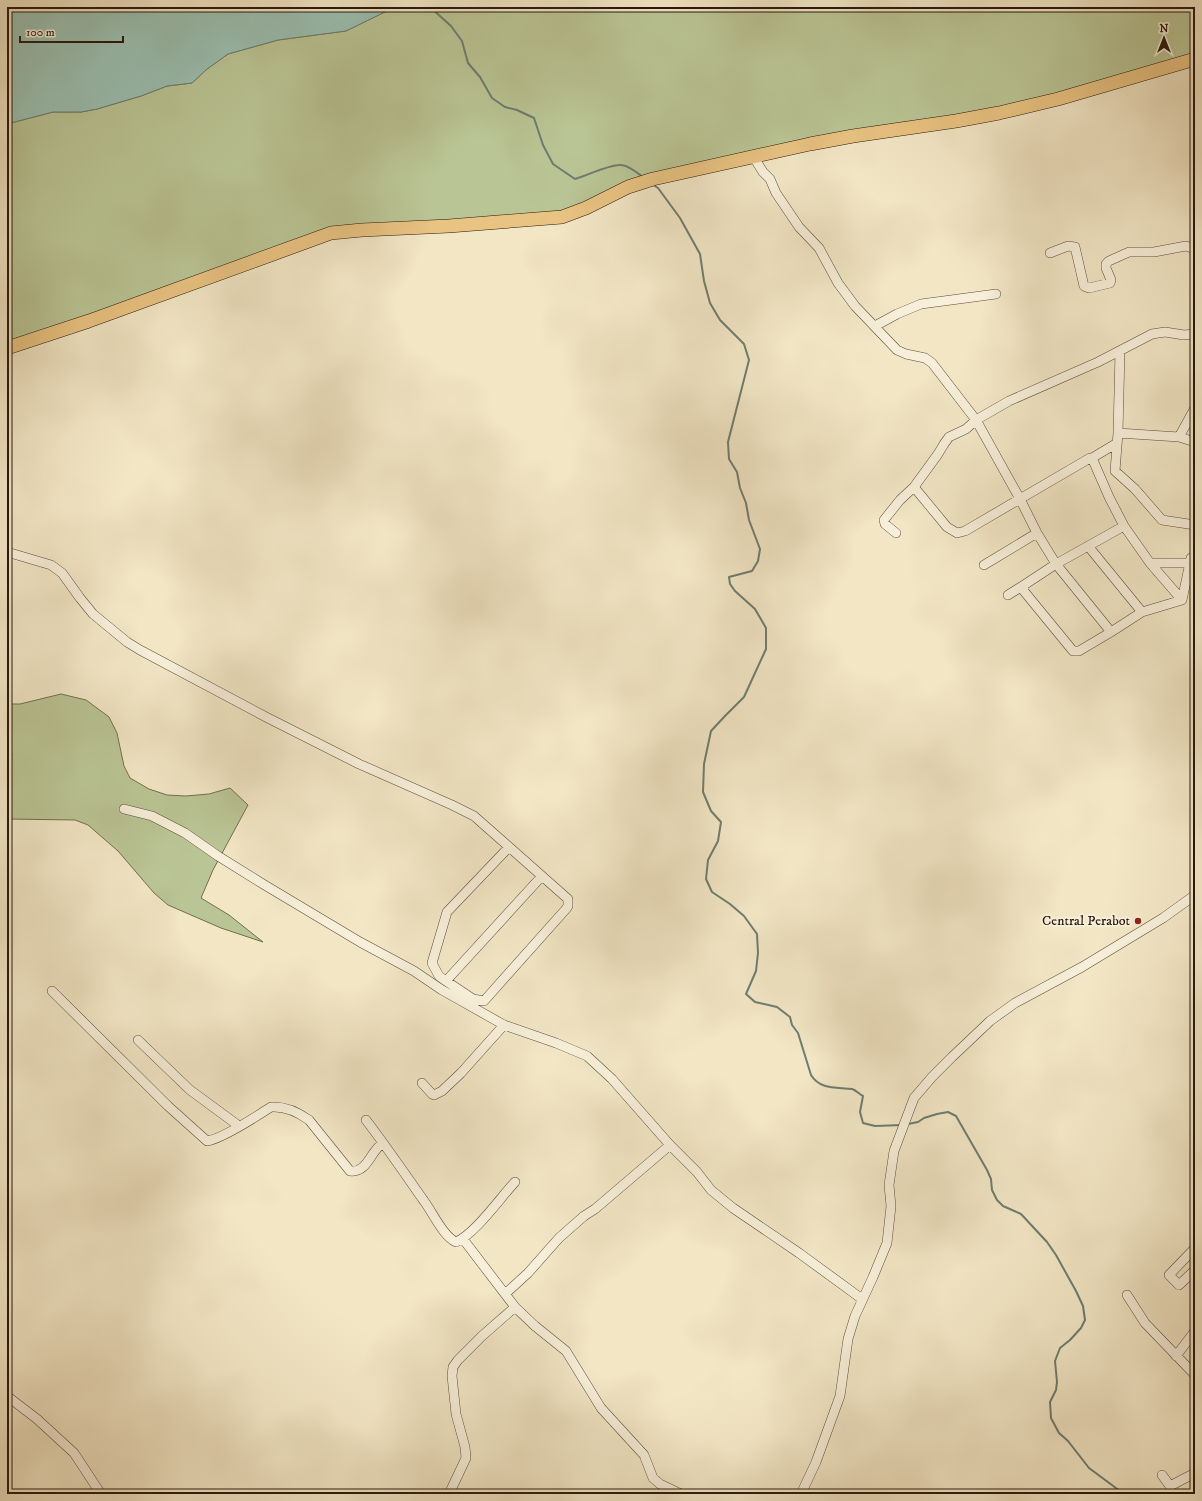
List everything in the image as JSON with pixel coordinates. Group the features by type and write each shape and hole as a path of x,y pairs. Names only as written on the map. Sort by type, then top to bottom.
{"highway":[{"path":"7,348 89,321 331,233 562,217 575,213 628,187 648,180 753,156 853,136 956,122 999,113 1058,99 1195,59"}],"street":[{"path":"753,156 770,180 776,193 799,227 819,248 846,295 897,350 910,356 926,358 932,363 976,420 1037,533 1056,564 1111,632"},
{"path":"1050,254 1068,246 1075,247 1084,286 1089,288 1110,283 1111,280 1106,264 1109,260 1129,252 1154,252 1186,246 1195,249"},
{"path":"875,326 897,314 921,304 996,294"},
{"path":"896,533 885,524 884,520 900,500 914,487 949,437 966,429 976,420 1009,401 1120,352 1157,332 1184,335 1195,334"},
{"path":"1120,352 1118,433 1115,470 1135,489 1162,520 1195,525"},
{"path":"1179,437 1195,408"},
{"path":"1118,433 1179,437 1195,442"},
{"path":"914,487 947,527 957,533 965,531 1117,443"},
{"path":"1092,458 1109,497 1124,526 1150,563 1182,600"},
{"path":"1008,595 1056,564 1124,526"},
{"path":"984,565 1037,533"},
{"path":"1088,546 1142,612"},
{"path":"7,552 51,565 57,569 68,580 93,614 117,634 140,650 266,717 359,764 466,812 484,823 568,900 568,906 484,1001 473,999 446,982 440,976 432,963 447,912 509,847"},
{"path":"1150,563 1191,561 1182,600"},
{"path":"1024,585 1023,590 1073,650 1080,651 1142,612 1182,600"},
{"path":"124,808 152,816 185,833 263,884 504,1025 556,1042 587,1056 612,1078 670,1145 697,1172 711,1190 733,1208 799,1253 862,1299"},
{"path":"446,982 542,876"},
{"path":"801,1494 816,1462 840,1396 848,1339 855,1316 874,1277 887,1243 891,1206 889,1186 894,1151 914,1098 932,1077 984,1027 1015,1003 1082,967 1163,918 1195,895"},
{"path":"52,991 168,1106 204,1139 213,1139 271,1107 278,1107 292,1111 309,1120 338,1155 346,1168 350,1171 355,1172 365,1166 378,1146 383,1143"},
{"path":"422,1082 432,1094 438,1094 462,1073 504,1025"},
{"path":"138,1040 190,1090 239,1126"},
{"path":"366,1120 448,1236 456,1242 463,1239 485,1217 515,1182"},
{"path":"505,1294 528,1273 559,1238 584,1216 596,1209 670,1145"},
{"path":"463,1239 515,1307 535,1326 566,1351 601,1408 644,1455 653,1478 660,1484 681,1494"},
{"path":"1195,1248 1169,1275 1179,1285 1195,1270"},
{"path":"1127,1295 1145,1323 1195,1375"},
{"path":"449,1494 466,1458 465,1447 456,1414 452,1376 453,1367 482,1336 515,1307"},
{"path":"1176,1356 1195,1332"},
{"path":"7,1396 37,1419 74,1453 101,1494"},
{"path":"1162,1475 1170,1486 1195,1473"}],"shaded area":[{"path":"7,7 395,7 346,31 278,40 228,54 207,69 192,83 167,86 141,96 97,109 81,112 53,112 7,124"},
{"path":"395,7 413,9 427,7 1195,7 1195,57 1058,95 968,116 774,148 629,180 565,215 342,227 7,345 7,124 53,112 81,112 97,109 141,96 167,86 192,83 207,69 228,54 278,40 346,31"},
{"path":"61,694 86,700 109,717 117,733 124,766 130,778 149,789 167,795 186,796 209,794 230,788 248,805 213,870 201,898 229,915 263,942 221,928 168,905 154,893 118,851 88,825 75,820 7,819 7,765 12,755 7,732 7,704 20,704"}],"waterway":[{"path":"430,7 451,26 462,41 468,63 480,77 492,98 505,107 517,110 534,118 543,145 553,164 575,179 619,165 629,167 644,178"},
{"path":"652,184 658,188 680,218 700,254 704,281 710,303 720,320 744,344 749,360 728,442 729,459 737,472 740,488 746,503 749,520 760,549 758,561 752,571 729,577 730,584 735,591 755,609 766,628 766,649 744,697 711,731 704,764 703,792 711,811 721,822 718,841 708,860 706,879 712,892 744,916 757,934 758,953 756,971 746,994 755,1002 777,1007 790,1017 792,1025 798,1033 811,1075 815,1080 829,1087 852,1089 863,1096 860,1112 863,1123 875,1126 902,1125"},
{"path":"908,1124 918,1122 924,1118 937,1114 948,1112 956,1116 987,1170 991,1179 992,1190 997,1200 1003,1206 1021,1214 1047,1242 1056,1255 1083,1306 1085,1320 1081,1328 1060,1348 1055,1361 1057,1382 1056,1390 1050,1402 1051,1418 1059,1433 1068,1441 1089,1468 1124,1494"}],"place":[{"name":"Central Perabot","path":"1138,921"}]}
